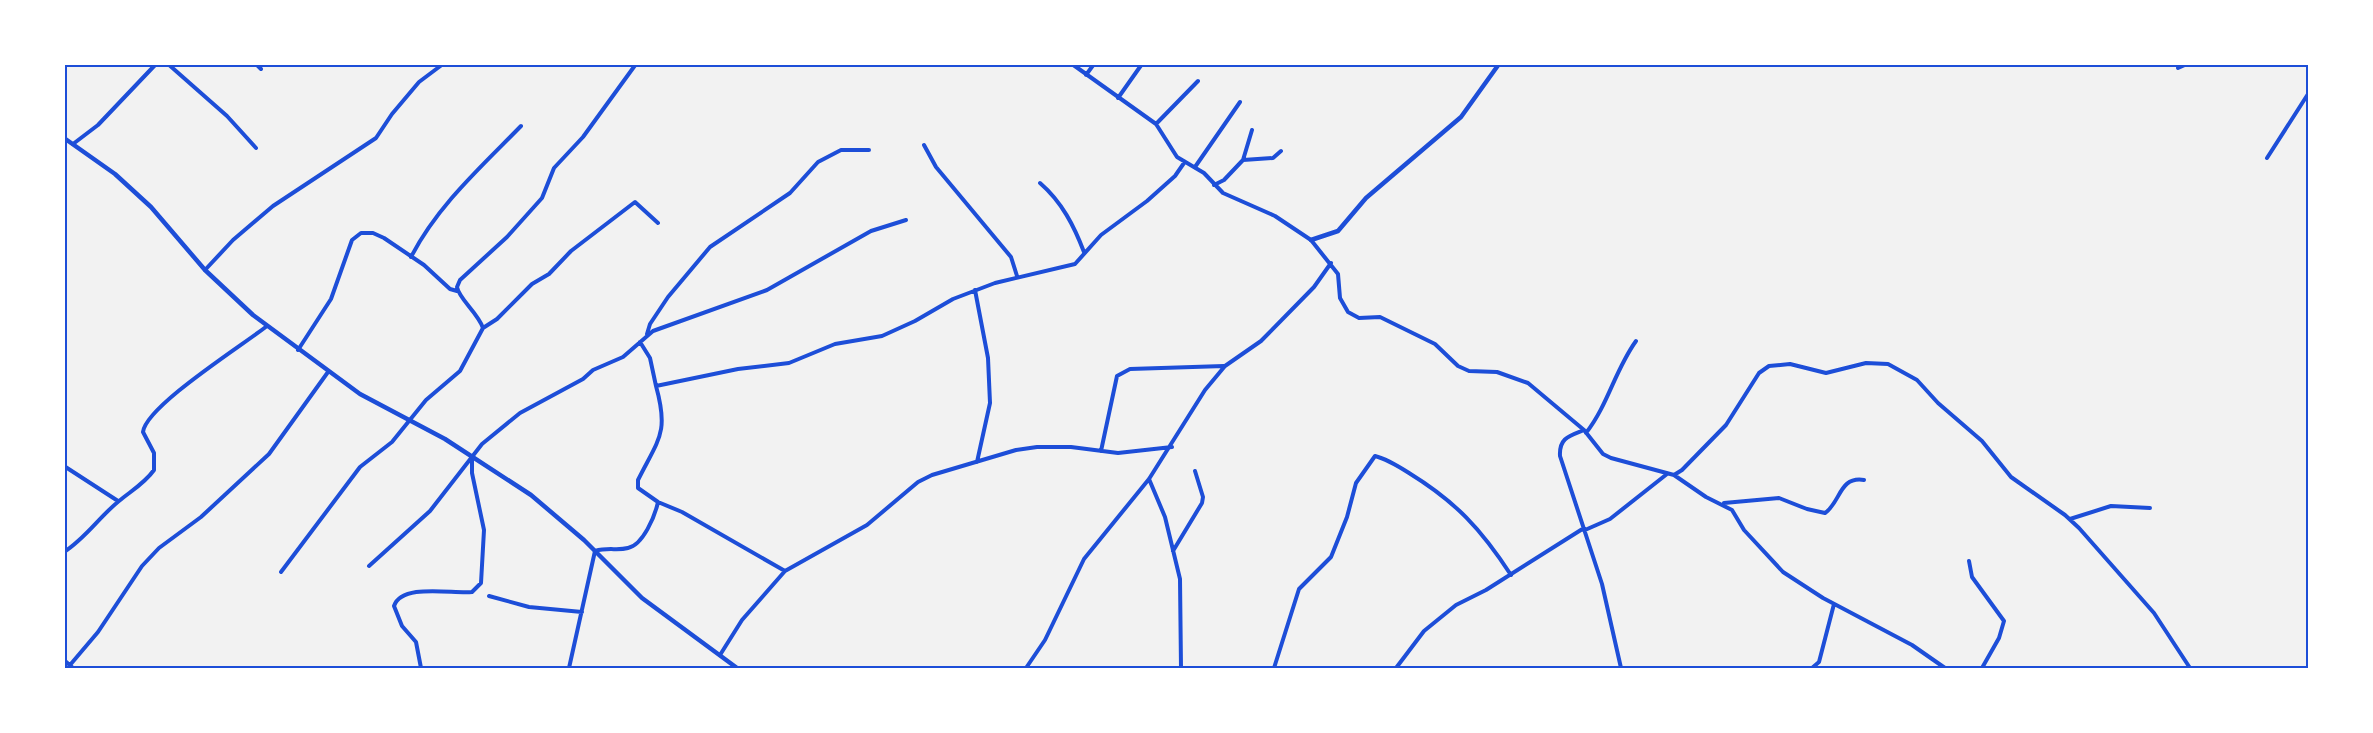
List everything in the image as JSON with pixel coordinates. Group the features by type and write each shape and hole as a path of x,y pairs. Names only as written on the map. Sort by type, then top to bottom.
{"street":[{"path":"73,144 98,125 156,64"},
{"path":"168,64 227,116 256,148"},
{"path":"256,64 261,69"},
{"path":"205,270 233,240 273,207 376,138 392,114 419,82 443,64"},
{"path":"458,291 460,280 507,237 542,198 554,168 583,137 636,64"},
{"path":"1072,64 1156,124 1177,157 1195,167 1233,200 1275,216 1311,240 1338,274 1340,298 1348,312 1359,318 1380,317 1435,344 1458,366 1469,371 1497,372 1528,383 1585,432 1603,454 1674,475 1706,497 1723,504 1732,510 1744,530 1783,572 1834,604 1912,645 1945,669"},
{"path":"1086,75 1094,64"},
{"path":"1118,98 1142,64"},
{"path":"1311,240 1338,231 1366,198 1453,124 1469,108 1499,64"},
{"path":"2178,68 2187,64"},
{"path":"1156,124 1198,81"},
{"path":"2267,158 2308,94"},
{"path":"1195,167 1213,145 1240,102"},
{"path":"411,257 427,227 461,187 521,126"},
{"path":"1214,185 1224,180 1243,160 1252,130"},
{"path":"64,138 115,174 151,207 205,270 267,326 360,393 472,457 531,495 595,551 642,597 737,669"},
{"path":"924,145 936,167 1011,257 1017,276"},
{"path":"647,336 650,324 668,297 710,247 790,193 818,162 841,150 869,150"},
{"path":"1243,160 1273,158 1281,151"},
{"path":"656,386 738,369 789,363 835,344 882,336 975,290 1017,276 1034,275 1075,264 1110,227 1148,201 1175,176 1185,163"},
{"path":"1040,183 1051,193 1070,218 1084,252"},
{"path":"281,572 360,467 392,442 426,400 459,370 483,328 497,319 532,284 549,274 571,251 634,202 658,223"},
{"path":"369,566 430,512 491,436 520,413 583,379 593,370 623,357 653,331 767,290 871,231 906,220"},
{"path":"298,350 331,299 356,235 373,233 434,273 450,289 458,291 477,314 483,328"},
{"path":"1026,669 1046,640 1084,559 1103,539 1149,479 1172,447 1194,406 1225,366 1261,341 1314,287 1331,263"},
{"path":"975,290 988,358 990,403 977,462"},
{"path":"64,552 83,539 118,501 143,482 154,470 154,453 143,432 148,421 173,395 267,326"},
{"path":"1621,669 1613,624 1585,529 1560,456 1559,446 1563,439 1585,432 1597,419 1615,375 1636,341"},
{"path":"640,342 650,358 664,422 661,434 638,480 638,488 658,502 682,512 785,571"},
{"path":"1674,475 1682,470 1726,425 1759,373 1769,366 1790,364 1826,373 1879,362 1917,380 1938,403 1982,441 2011,477 2070,519 2140,595 2190,669"},
{"path":"1101,451 1117,376 1130,369 1225,366"},
{"path":"64,660 71,667 98,632 142,566 159,548 201,517 269,454 328,372"},
{"path":"720,655 742,620 785,571 867,525 918,482 1016,450 1037,447 1139,452 1172,447"},
{"path":"1274,669 1299,590 1331,557 1347,517 1356,483 1376,456 1404,470 1452,502 1485,535 1511,574"},
{"path":"421,669 416,642 402,626 394,606 396,600 405,594 426,591 472,592 482,582 484,530 472,473 472,457"},
{"path":"64,466 118,501"},
{"path":"1172,551 1202,502 1203,497 1195,471"},
{"path":"1396,669 1424,631 1456,605 1585,529 1610,519 1668,473"},
{"path":"1149,479 1165,517 1180,579 1181,669"},
{"path":"1723,504 1779,498 1825,513 1851,480 1864,480"},
{"path":"595,551 609,547 628,548 639,541 658,502"},
{"path":"2070,519 2111,506 2150,508"},
{"path":"569,669 595,551"},
{"path":"1969,561 1972,578 2004,621 1996,645 1982,669"},
{"path":"489,596 529,607 582,612"},
{"path":"1812,669 1819,662 1834,604"}]}
